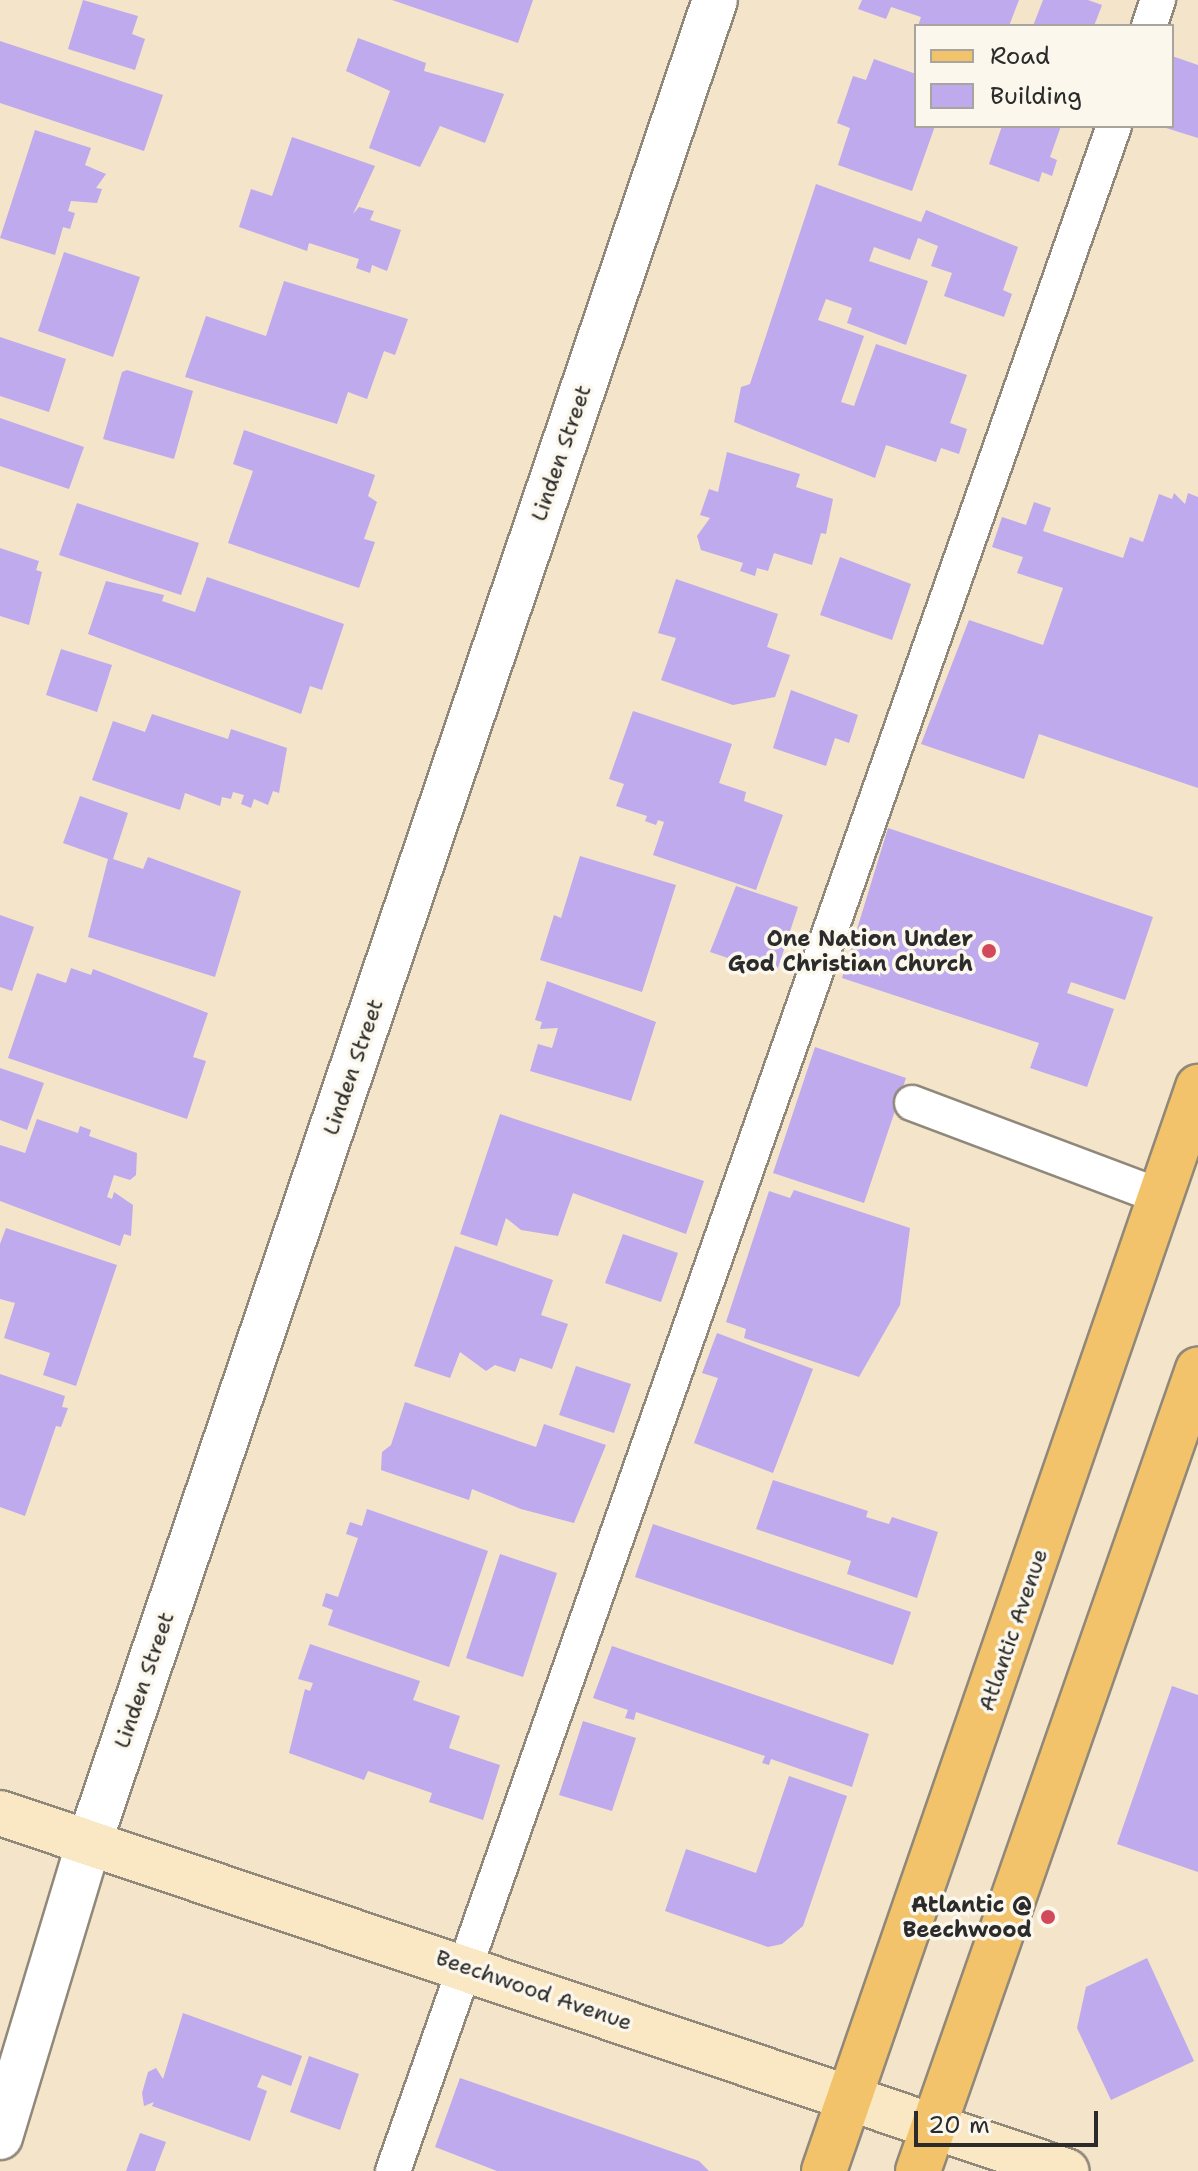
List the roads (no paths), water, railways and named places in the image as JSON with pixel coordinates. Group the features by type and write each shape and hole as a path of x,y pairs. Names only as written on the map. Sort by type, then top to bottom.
{"main road":[{"name":"Atlantic Avenue","path":"824,2171 1198,1087"},
{"path":"918,2171 1198,1369"}],"street":[{"name":"Linden Street","path":"0,2137 89,1843 715,0"},
{"name":"Beechwood Avenue","path":"0,1813 462,1965 1066,2171"}],"lane":[{"path":"1150,24 1158,0"},
{"path":"393,2171 462,1965 1113,128"},
{"path":"912,1103 1160,1196"}],"place":[{"name":"One Nation Under God Christian Church","path":"989,951"},
{"name":"Atlantic @ Beechwood","path":"1048,1917"}]}
